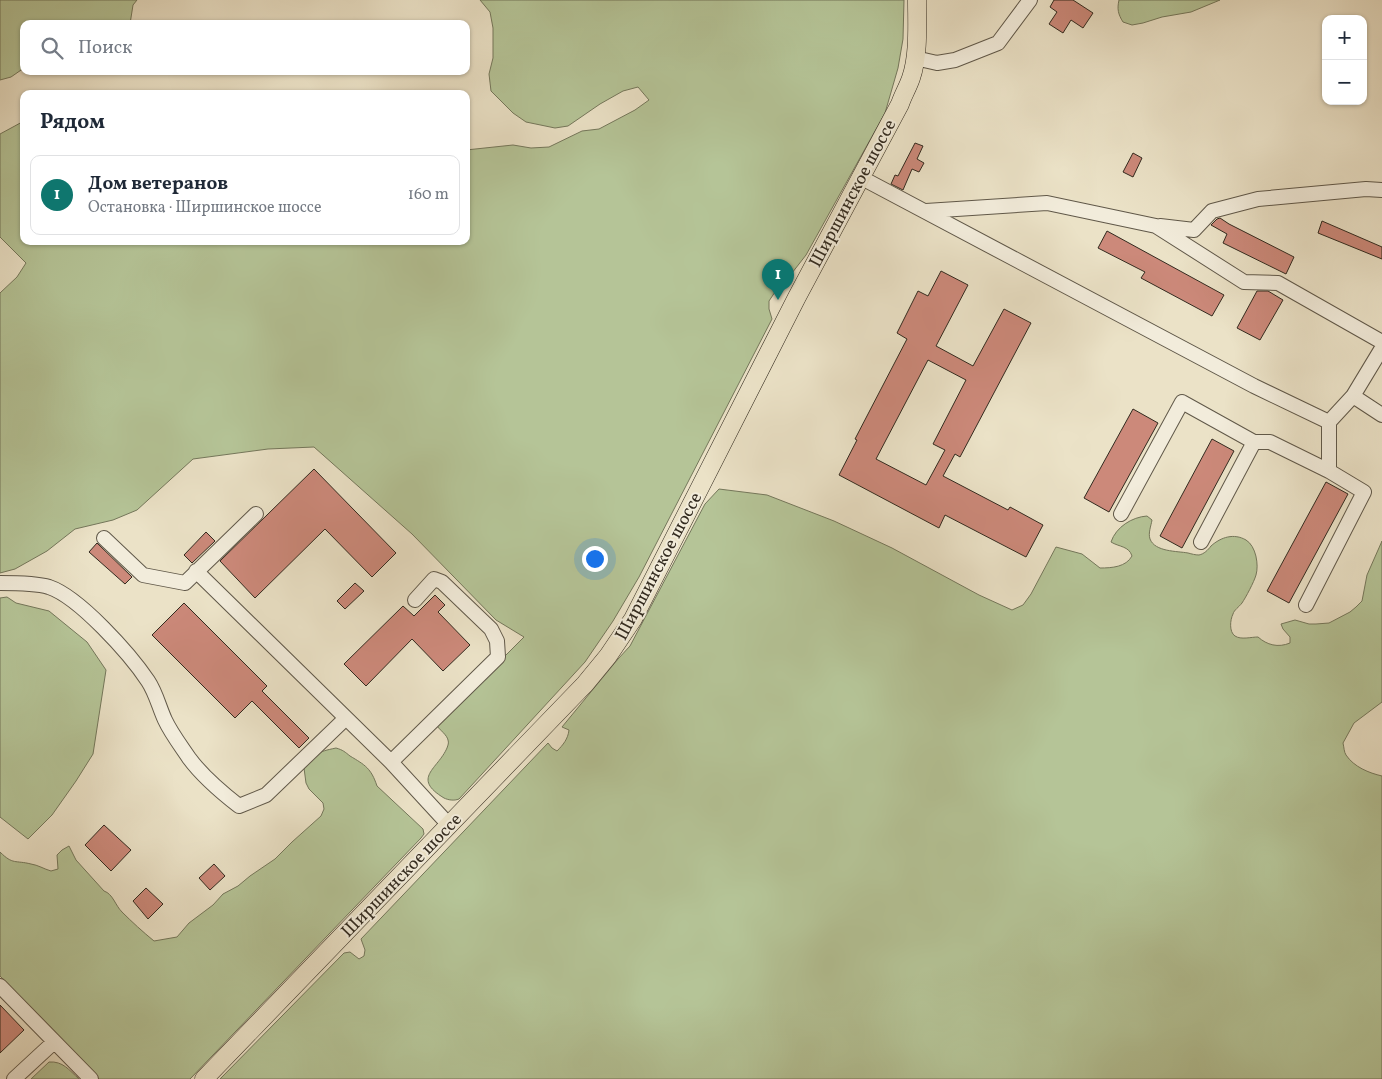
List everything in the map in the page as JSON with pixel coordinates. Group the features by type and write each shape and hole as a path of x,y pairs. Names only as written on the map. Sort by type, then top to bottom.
{"main road":[{"name":"Ширшинское шоссе","path":"204,1079 585,684 608,656 633,619 784,323 900,104 911,77 917,33 917,0"}],"lane":[{"path":"914,58 937,63 955,60 998,43 1030,0"},
{"path":"860,177 1254,386 1329,422"},
{"path":"925,211 1047,203 1156,226 1194,230 1212,210 1258,199 1366,189 1382,190"},
{"path":"1156,226 1244,282 1278,283 1382,342"},
{"path":"1329,471 1329,422 1353,396 1382,348"},
{"path":"1353,396 1382,415"},
{"path":"1121,514 1182,402 1254,442 1270,442 1329,471 1364,492 1306,605"},
{"path":"1201,542 1254,442"},
{"path":"104,538 143,575 185,583 256,514"},
{"path":"196,571 390,762 449,825"},
{"path":"390,762 498,657 498,641 491,630 442,582 434,579 415,600"},
{"path":"0,583 21,583 49,587 71,598 108,633 149,683 166,721 190,760 220,792 239,806 266,795 346,718"},
{"path":"0,986 91,1079"},
{"path":"14,1079 54,1042"}],"green space":[{"path":"0,0 137,0 133,5 131,20 20,20 20,71 11,77 0,80"},
{"path":"480,0 904,0 903,39 898,68 885,113 806,255 769,301 772,319 639,577 613,621 585,662 459,799 449,800 434,791 429,785 430,773 443,755 448,743 446,736 436,725 524,637 496,620 412,534 314,447 268,449 193,459 137,510 113,520 75,529 47,551 15,569 0,573 0,293 17,277 26,263 0,237 0,134 20,123 20,245 470,245 470,150 513,145 531,148 549,147 582,131 599,129 635,110 649,100 638,87 623,91 568,126 555,128 526,122 513,113 491,91 489,74 493,58 493,28 490,12"},
{"path":"1119,0 1220,0 1191,12 1132,25 1123,22 1121,19 1118,11"},
{"path":"719,489 767,495 834,521 892,548 979,595 1012,610 1023,605 1031,594 1056,547 1082,554 1100,568 1114,567 1126,563 1132,556 1129,550 1111,542 1121,527 1136,518 1147,516 1152,520 1149,532 1150,539 1161,549 1199,555 1223,538 1232,536 1241,538 1249,543 1254,551 1257,571 1246,597 1232,617 1232,632 1237,637 1258,637 1269,644 1277,645 1290,643 1290,637 1281,624 1295,620 1309,624 1329,623 1356,607 1362,601 1367,575 1382,541 1382,702 1354,723 1343,743 1345,754 1353,763 1367,771 1382,776 1382,1079 220,1079 344,953 350,952 359,959 364,956 365,950 361,939 548,743 557,751 566,739 569,730 562,727 630,646 705,504"},
{"path":"7,597 16,603 49,611 87,642 106,670 93,754 52,815 28,839 0,817 0,598"},
{"path":"336,748 344,751 367,768 377,786 423,829 424,834 190,1079 99,1079 0,976 0,852 11,860 51,871 58,869 57,855 69,846 76,860 104,891 110,895 122,912 150,938 154,941 177,937 189,923 213,905 223,894 238,886 275,859 321,816 324,809 323,803 309,789 306,783 304,768 317,754"},
{"path":"49,1062 62,1065 79,1079 31,1079"}],"building":[{"path":"1054,0 1073,0 1093,13 1083,28 1071,20 1063,33 1049,24 1057,12 1050,7"},
{"path":"915,143 923,146 917,159 924,163 919,172 912,169 903,190 891,184 895,175 898,176"},
{"path":"1133,153 1142,158 1133,177 1123,172"},
{"path":"1220,218 1294,257 1286,274 1223,243 1227,234 1211,225"},
{"path":"1322,221 1382,247 1382,259 1318,233"},
{"path":"1107,231 1224,295 1212,316 1141,278 1145,272 1098,248"},
{"path":"941,271 968,285 936,346 973,366 1004,309 1031,323 960,457 955,454 943,476 1008,510 1010,507 1043,525 1026,557 945,515 939,528 839,475 857,440 855,439 907,339 897,333 918,291 928,296","holes":["928,360 966,380 933,444 945,450 926,485 876,459"]},
{"path":"1257,291 1268,291 1283,300 1260,340 1237,328"},
{"path":"1133,409 1158,423 1109,512 1084,498"},
{"path":"1212,439 1234,451 1182,548 1160,536"},
{"path":"314,469 396,553 372,577 325,529 255,598 220,561"},
{"path":"1326,482 1348,494 1289,603 1267,591"},
{"path":"206,532 215,541 192,563 184,555"},
{"path":"97,543 132,577 125,584 89,552"},
{"path":"355,583 364,591 345,609 337,601"},
{"path":"435,595 445,605 438,612 470,645 443,671 412,639 366,686 344,664 403,606 414,616"},
{"path":"184,603 267,686 262,691 309,738 299,748 252,701 235,718 152,635"},
{"path":"104,825 131,850 111,871 85,845"},
{"path":"214,864 225,876 210,890 199,878"},
{"path":"146,888 163,904 148,919 133,901"},
{"path":"0,1005 24,1030 0,1053"}],"place":[{"name":"Дом ветеранов","path":"778,300"}]}
